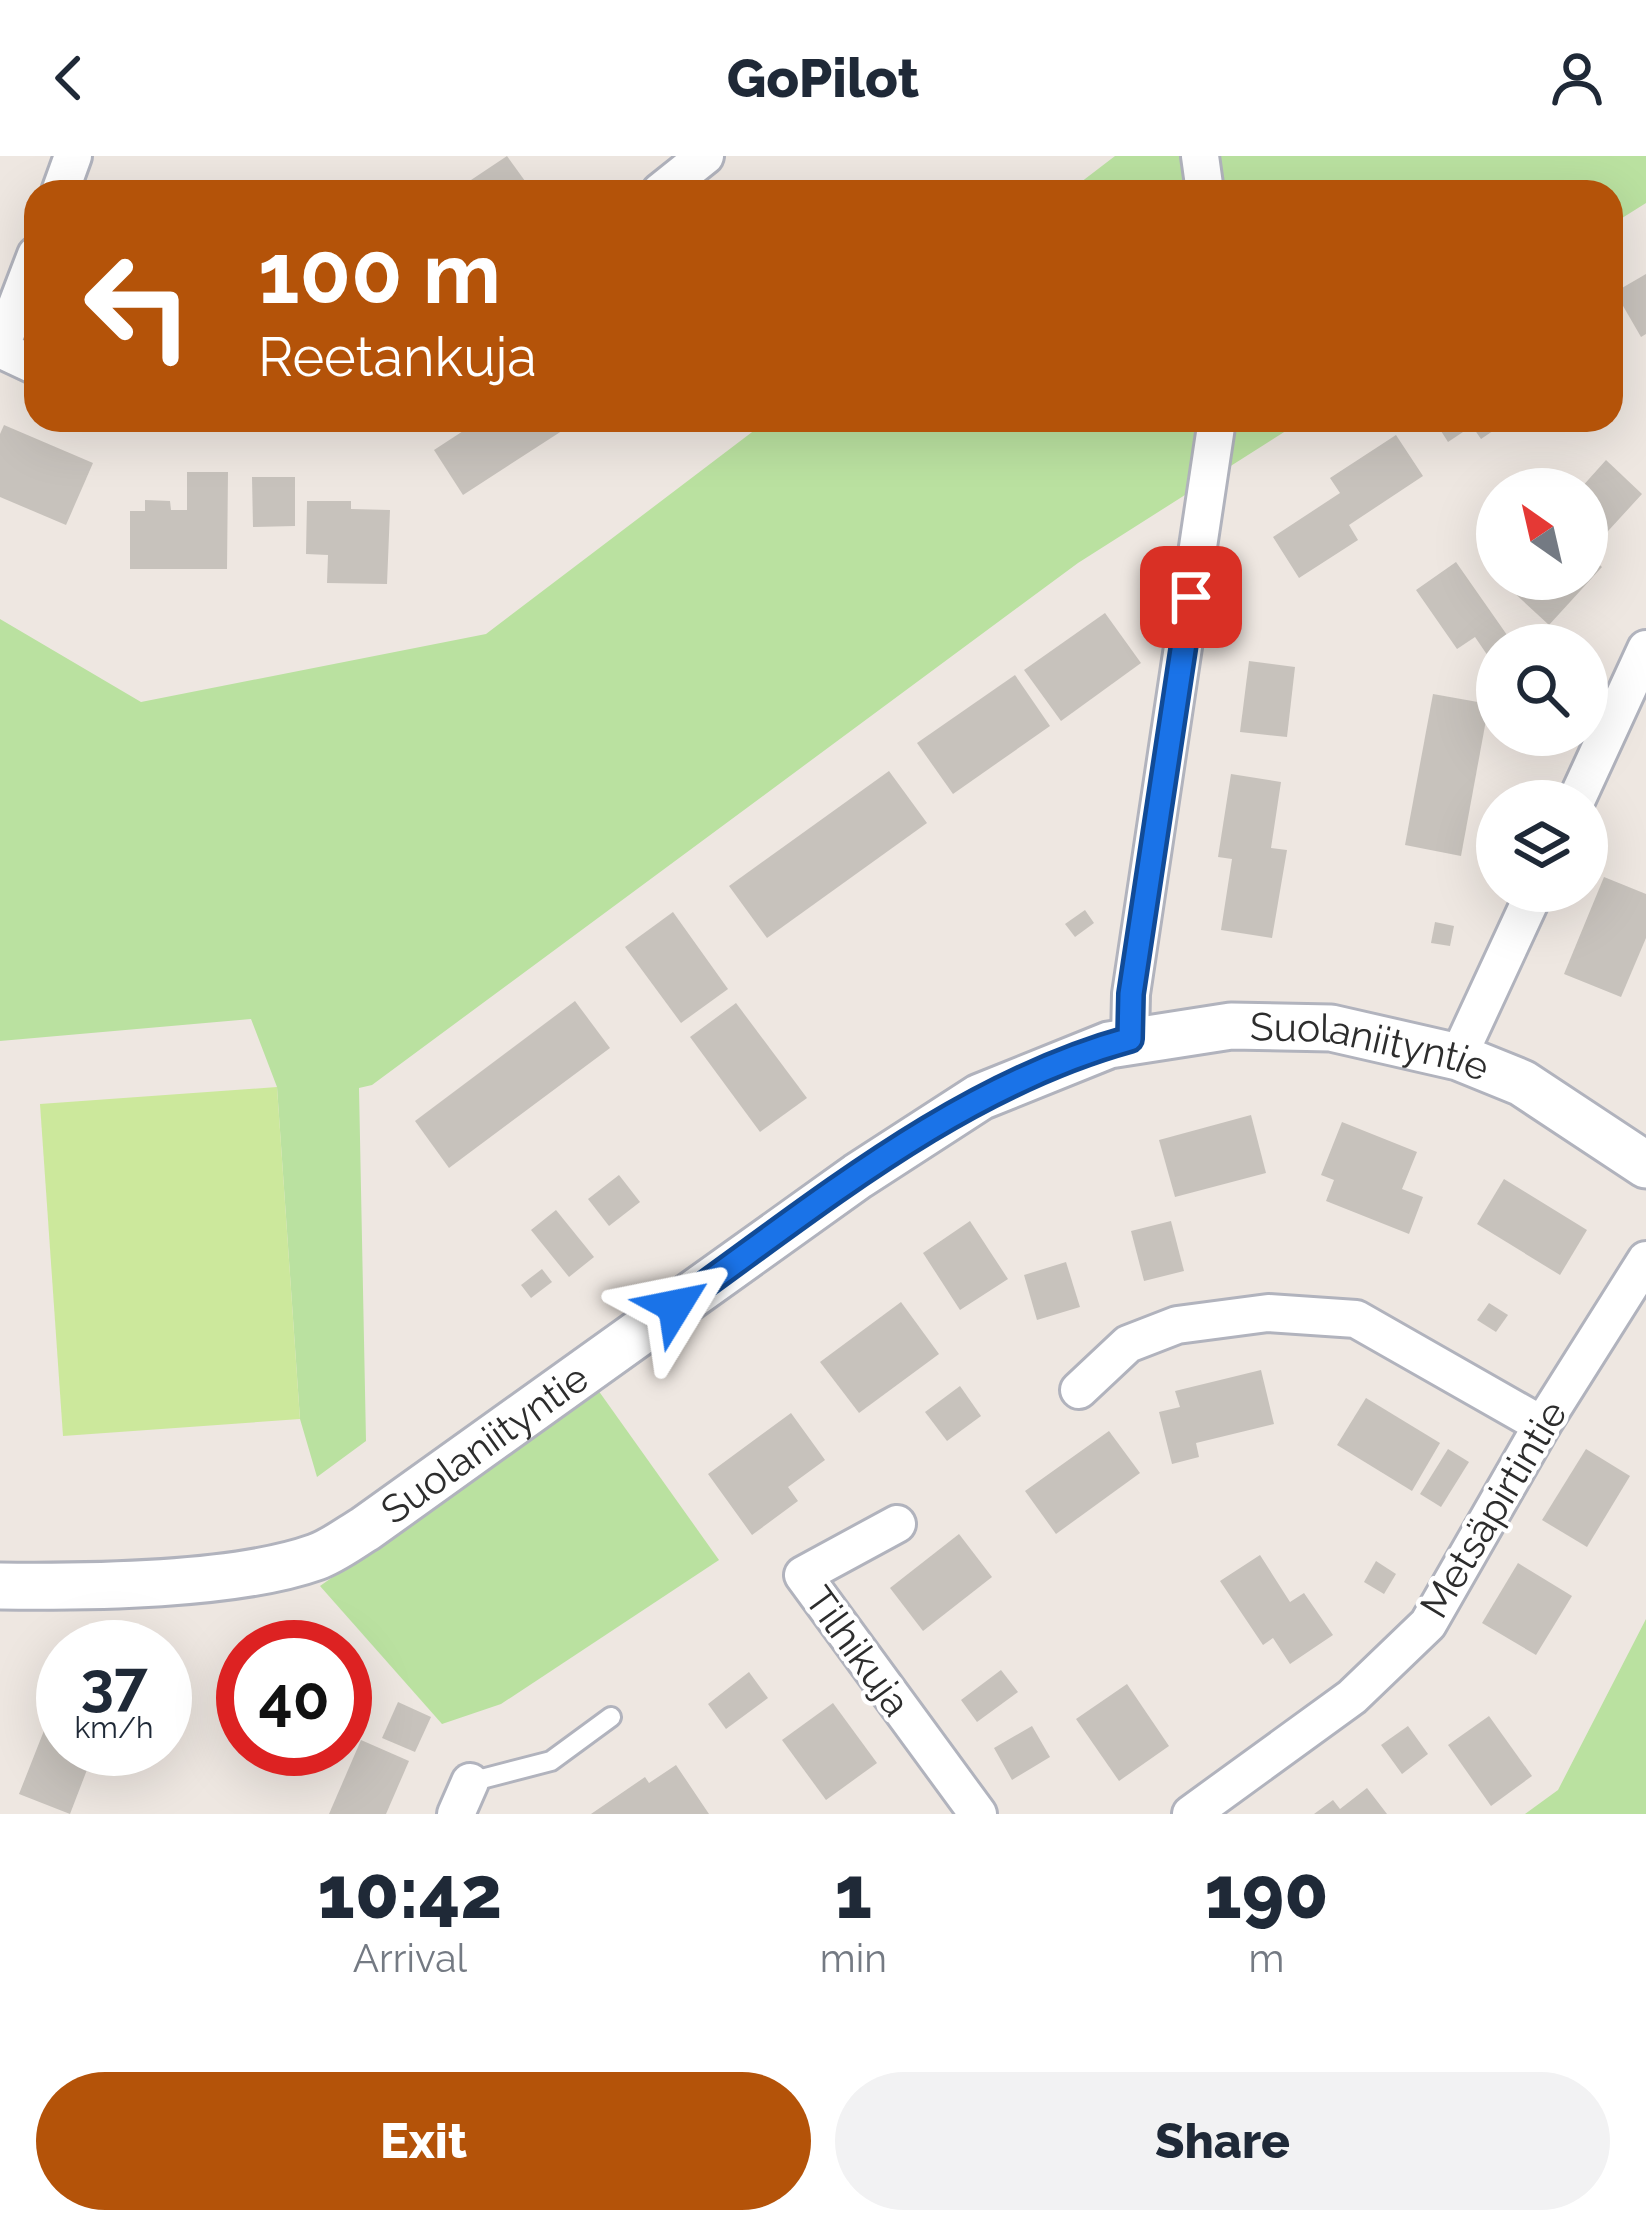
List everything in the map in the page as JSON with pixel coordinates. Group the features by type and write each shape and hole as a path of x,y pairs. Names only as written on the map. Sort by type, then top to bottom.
{"street":[{"path":"675,180 705,156"},
{"path":"24,286 0,349 24,360"},
{"path":"1130,1039 1131,994 1215,432"},
{"path":"1586,780 1646,650"},
{"path":"1458,1057 1525,912"},
{"name":"Suolaniityntie","path":"1,1590 237,1574 318,1557 365,1529 858,1176 980,1097 1130,1039 1231,1026 1331,1028 1458,1057 1522,1083 1646,1165"},
{"name":"Metsäpirtintie","path":"1191,1814 1352,1697 1428,1624 1542,1425 1646,1260"},
{"path":"1078,1390 1128,1344 1177,1325 1268,1313 1334,1317 1356,1319 1542,1425"},
{"name":"Tilhikuja","path":"897,1524 802,1575 978,1814"}],"lane":[{"path":"463,1798 551,1761 611,1717"}],"green space":[{"path":"1115,156 1646,156 1646,203 1623,217 1623,180 1084,180"},
{"path":"752,432 1284,432 1078,563 372,1085 359,1088 366,1441 317,1477 300,1419 277,1087 251,1019 0,1041 0,619 141,702 486,634"},
{"path":"277,1087 300,1419 63,1436 40,1104"},
{"path":"598,1390 719,1560 501,1704 442,1724 372,1645 372,1620 350,1620 320,1586"},
{"path":"1646,1619 1646,1814 1525,1814 1558,1790"}],"building":[{"path":"507,156 524,180 471,180"},
{"path":"1646,274 1646,334 1641,337 1623,306 1623,287"},
{"path":"4,425 93,463 66,525 0,497"},
{"path":"462,432 560,432 463,495 434,450"},
{"path":"1442,432 1463,432 1448,442"},
{"path":"1396,435 1423,476 1349,525 1358,540 1299,578 1273,537 1340,493 1330,478"},
{"path":"1606,460 1642,494 1608,531 1608,468 1599,468"},
{"path":"187,472 228,472 227,569 130,569 130,511 145,511 145,500 170,501 171,510 187,510"},
{"path":"252,477 295,477 295,526 253,527"},
{"path":"307,501 351,501 351,509 390,510 387,584 327,583 328,555 306,554"},
{"path":"1456,562 1476,591 1476,600 1483,600 1499,624 1476,624 1476,638 1457,649 1416,590"},
{"path":"1522,600 1572,600 1548,624"},
{"path":"1105,613 1141,663 1061,721 1024,670"},
{"path":"1249,661 1295,667 1287,737 1240,732"},
{"path":"1015,675 1050,726 953,794 917,743"},
{"path":"1433,694 1476,702 1479,756 1461,856 1405,845"},
{"path":"889,771 927,823 767,938 729,886"},
{"path":"1231,774 1281,782 1271,848 1287,850 1272,938 1221,930 1232,859 1218,857"},
{"path":"1608,879 1646,894 1646,938 1621,997 1564,974 1590,912 1608,912"},
{"path":"1085,910 1094,923 1075,937 1065,924"},
{"path":"673,912 728,989 681,1023 625,947"},
{"path":"1435,922 1454,926 1450,946 1431,943"},
{"path":"575,1001 610,1048 449,1168 415,1121"},
{"path":"736,1003 807,1098 760,1132 690,1037"},
{"path":"1251,1115 1266,1173 1175,1197 1159,1140"},
{"path":"1342,1122 1417,1152 1402,1189 1423,1197 1409,1234 1326,1201 1334,1180 1321,1175"},
{"path":"619,1175 640,1202 609,1226 588,1199"},
{"path":"1504,1179 1587,1230 1560,1275 1477,1224"},
{"path":"556,1210 594,1257 569,1277 531,1230"},
{"path":"970,1221 1008,1279 960,1310 923,1253"},
{"path":"1171,1221 1184,1271 1144,1281 1131,1231"},
{"path":"1066,1262 1080,1307 1037,1320 1024,1275"},
{"path":"542,1269 552,1282 531,1298 521,1285"},
{"path":"901,1302 939,1354 859,1413 820,1362"},
{"path":"1489,1303 1508,1315 1496,1332 1477,1320"},
{"path":"1261,1370 1274,1424 1196,1443 1199,1457 1172,1464 1159,1412 1180,1407 1175,1391"},
{"path":"960,1386 981,1416 947,1441 925,1412"},
{"path":"1366,1398 1440,1443 1412,1491 1337,1445"},
{"path":"791,1413 825,1460 788,1487 798,1501 752,1535 708,1474"},
{"path":"1109,1431 1140,1473 1056,1534 1025,1491"},
{"path":"1448,1449 1469,1462 1441,1507 1420,1494"},
{"path":"1586,1449 1630,1476 1587,1547 1542,1520"},
{"path":"959,1534 992,1577 923,1631 890,1588"},
{"path":"1260,1555 1290,1602 1304,1593 1333,1635 1290,1664 1273,1638 1263,1645 1220,1581"},
{"path":"1376,1561 1396,1574 1384,1594 1364,1582"},
{"path":"1518,1563 1572,1596 1536,1655 1482,1623"},
{"path":"1001,1670 1018,1692 977,1722 961,1700"},
{"path":"749,1672 768,1698 726,1729 708,1704"},
{"path":"1127,1684 1169,1746 1119,1781 1076,1719"},
{"path":"398,1702 431,1717 415,1752 382,1738"},
{"path":"833,1703 877,1763 826,1800 782,1740"},
{"path":"1489,1716 1532,1776 1491,1806 1448,1745"},
{"path":"1032,1726 1050,1757 1012,1780 994,1748"},
{"path":"1408,1726 1428,1754 1402,1774 1381,1745"},
{"path":"372,1745 409,1761 386,1814 329,1814 345,1776 372,1776"},
{"path":"36,1751 36,1776 85,1776 70,1814 19,1794"},
{"path":"676,1765 709,1814 591,1814 645,1777 649,1783"},
{"path":"1367,1788 1387,1814 1314,1814 1333,1800 1340,1809"}],"route":[{"path":"675,1306 858,1176 980,1097 1130,1039 1131,994 1191,597"}]}
